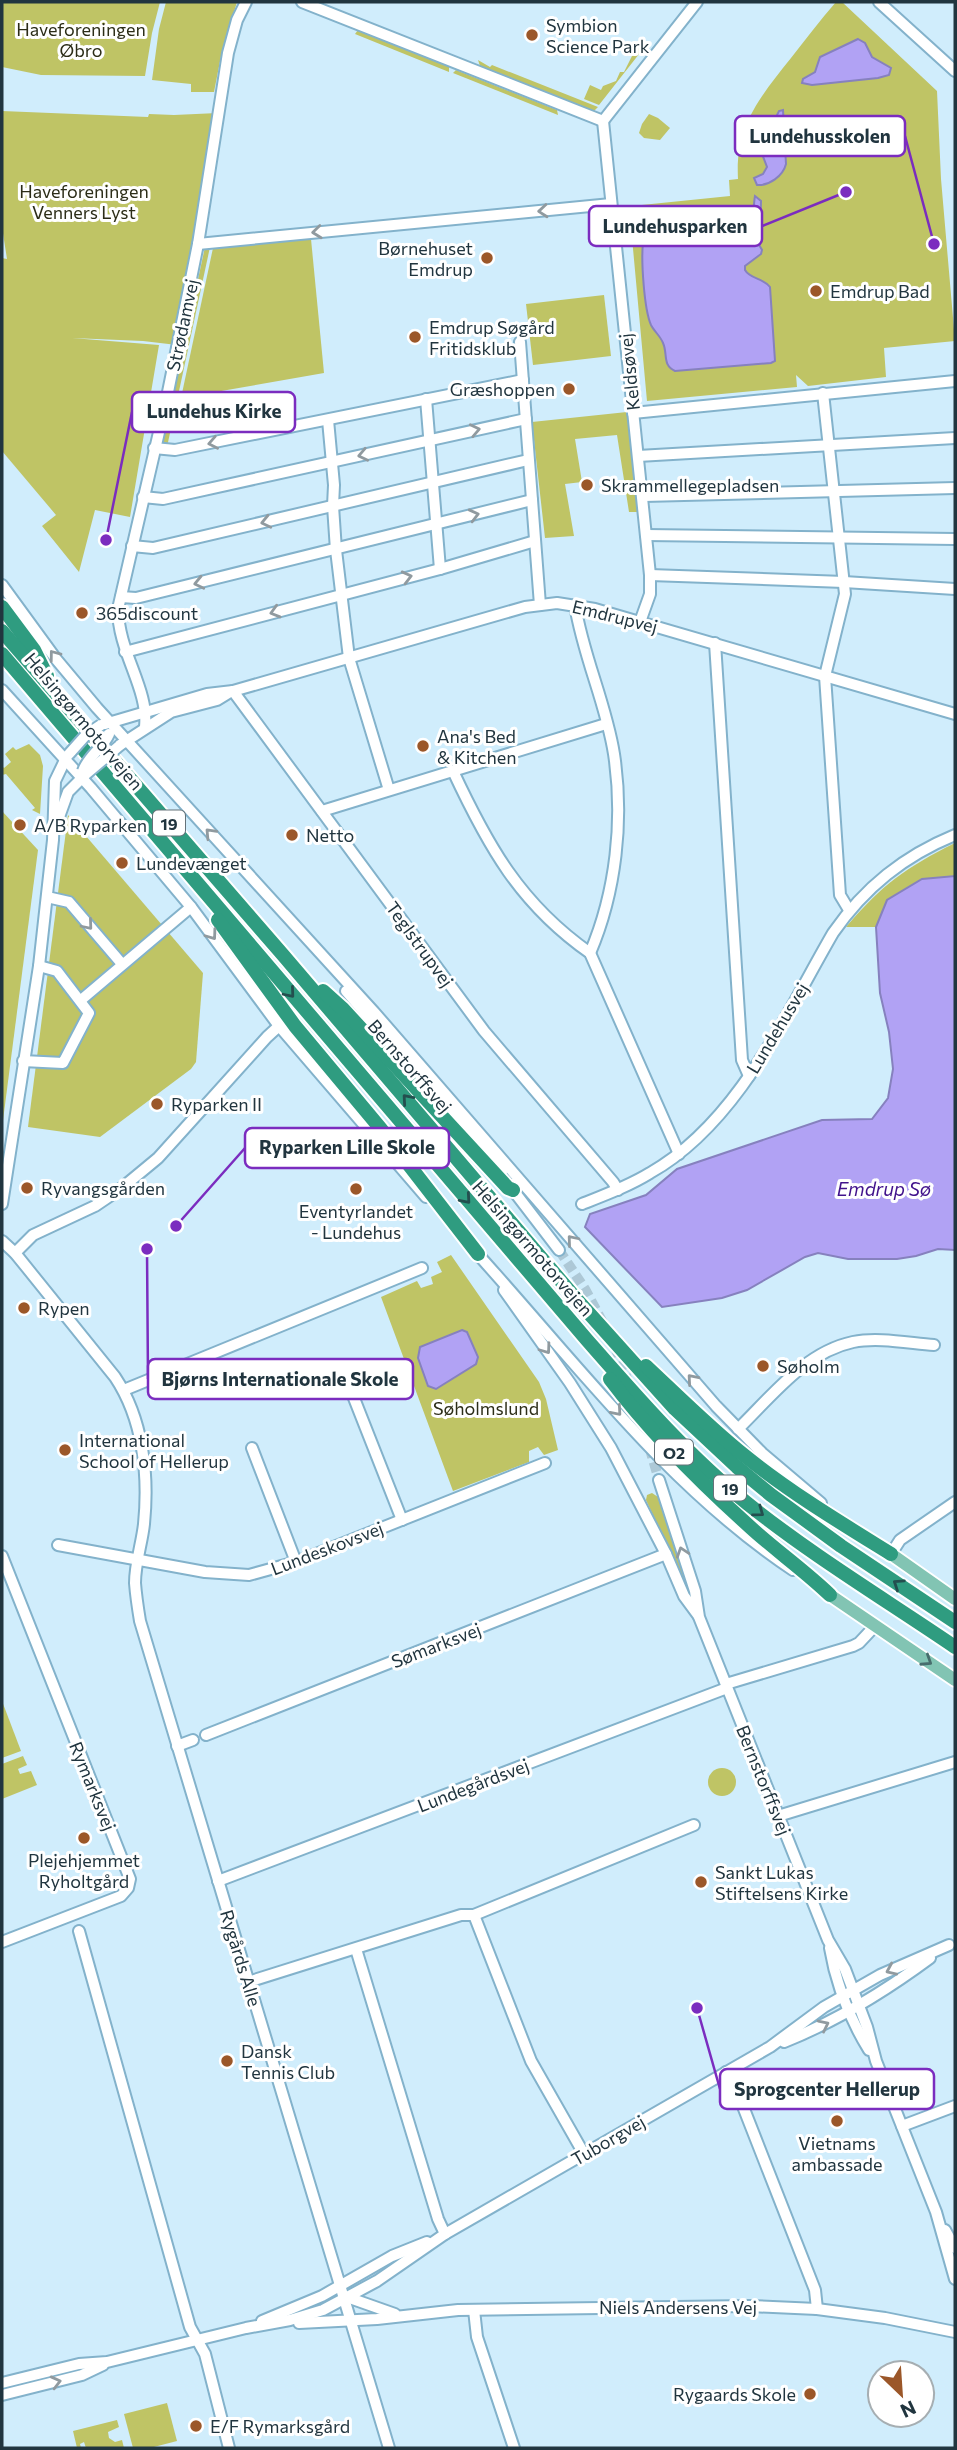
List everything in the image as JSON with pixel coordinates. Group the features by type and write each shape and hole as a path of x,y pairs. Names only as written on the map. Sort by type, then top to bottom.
{"highway":[{"path":"2,608 34,650 56,692"},
{"name":"Helsingørmotorvejen","path":"2,631 657,1390 737,1467 805,1521 955,1622"},
{"name":"Helsingørmotorvejen","path":"2,656 614,1371 679,1441 747,1504 955,1647"},
{"path":"183,866 275,1001 395,1147 478,1254"},
{"path":"283,955 343,1009 508,1188 513,1190"},
{"name":"O2","path":"542,1287 625,1399 652,1430 750,1527 830,1595"},
{"name":"O2","path":"578,1301 712,1429 811,1504 891,1554"}],"main road":[{"name":"O2","path":"891,1554 955,1599"},
{"name":"O2","path":"830,1595 955,1680"}],"street":[{"name":"Strødamvej","path":"145,727 146,712 118,628 118,609 143,497 160,449 198,244 223,77 237,20 246,2"},
{"path":"303,2 603,121 697,2"},
{"path":"879,2 955,71"},
{"name":"Keldsøvej","path":"603,121 650,575 650,594 640,622"},
{"path":"198,244 611,204"},
{"path":"520,342 540,605"},
{"path":"160,449 328,420 523,380"},
{"path":"633,413 955,381"},
{"path":"823,393 845,594 825,676 840,895 849,911"},
{"path":"426,399 440,569"},
{"path":"143,497 163,499 526,419"},
{"path":"328,420 336,550 349,658 389,790"},
{"path":"638,456 955,438"},
{"path":"132,546 153,548 528,460"},
{"path":"643,496 955,488"},
{"path":"121,597 136,598 532,500"},
{"path":"646,535 955,540"},
{"path":"125,652 440,569 535,541"},
{"path":"650,575 955,589"},
{"path":"2,585 107,727 257,884 374,1012 738,1429 805,1490 891,1554 900,1540 955,1502"},
{"name":"Emdrupvej","path":"67,757 86,735 146,712 214,692 233,691 540,605 575,605 640,622 955,714"},
{"path":"575,605 614,754 616,793 614,861 608,899 590,953"},
{"path":"715,643 742,1060 750,1076"},
{"path":"2,690 83,774 191,906 279,1026 411,1180 625,1420 682,1480 773,1557 830,1595"},
{"name":"Emdrupvej","path":"83,774 122,743 171,712 217,700 233,691"},
{"name":"Teglstrupvej","path":"233,691 484,1031 618,1190"},
{"path":"322,811 606,724"},
{"path":"53,840 63,801 83,774 88,761 102,747 107,727"},
{"path":"2,1204 39,966 53,840 55,781 67,757"},
{"path":"453,771 493,851 519,888 570,939 590,953 679,1154"},
{"name":"Lundehusvej","path":"582,1204 618,1190 652,1172 679,1154 727,1108 750,1076 833,933 849,911 869,888 893,869 922,850 955,835"},
{"name":"Bernstorffsvej","path":"257,884 513,1184 513,1190 559,1250"},
{"path":"47,897 69,902 122,964"},
{"path":"81,1000 191,906"},
{"path":"23,1061 63,1063 89,1013 57,971 39,966"},
{"path":"15,1253 33,1235 95,1206 158,1158 279,1026"},
{"name":"Rygårds Alle","path":"2,1241 15,1253 124,1390 138,1430 144,1462 144,1524 135,1581 140,1621 389,2448"},
{"name":"Bernstorffsvej","path":"478,1254 591,1414 629,1481 684,1595 699,1617 829,1942 834,1974 848,1993 854,2008 857,2031 876,2061 953,2253 955,2279"},
{"path":"124,1390 422,1268"},
{"path":"738,1429 807,1362 832,1349 853,1342 875,1340 934,1345"},
{"path":"350,1388 402,1520"},
{"path":"252,1448 296,1562"},
{"name":"Lundeskovsvej","path":"58,1545 205,1572 249,1576 296,1562 545,1463"},
{"name":"Bernstorffsvej","path":"659,1480 695,1591 699,1617"},
{"name":"Sømarksvej","path":"206,1735 666,1554"},
{"name":"Rymarksvej","path":"2,1556 130,1879 128,1888 121,1896 2,1942"},
{"name":"Lundegårdsvej","path":"218,1881 727,1686 853,1646 874,1627"},
{"path":"177,1746 193,1740"},
{"path":"778,1815 955,1762"},
{"path":"248,1982 461,1915 474,1915 694,1825"},
{"path":"474,1915 531,2061 584,2154"},
{"path":"79,1931 190,2327 205,2354 229,2448"},
{"name":"Tuborgvej","path":"2,2383 79,2364 107,2362 323,2310 392,2256 445,2234 770,2047 815,2013 880,1975 952,1943"},
{"name":"Tuborgvej","path":"770,2047 823,2026 887,1989 952,1943"},
{"path":"356,1949 438,2219 445,2234"},
{"path":"726,2072 735,2086 814,2290 817,2309"},
{"path":"902,2126 955,2106"},
{"name":"Tuborgvej","path":"246,2328 324,2295"},
{"name":"Niels Andersens Vej","path":"324,2295 344,2295 399,2316"},
{"name":"Niels Andersens Vej","path":"246,2328 474,2310 736,2306 817,2309 886,2318 955,2332"},
{"path":"474,2310 477,2337 514,2448"},
{"name":"Tuborgvej","path":"2,2395 82,2375 107,2362"}],"green space":[{"name":"Haveforeningen Øbro","path":"2,2 160,2 145,76 41,75 2,67"},
{"path":"166,2 237,2 222,51 214,92 191,92 191,84 152,80 159,29"},
{"path":"836,2 842,2 937,91 941,179 955,341 884,348 886,377 808,386 796,375 797,387 647,401 630,216 622,207 730,196 729,180 738,179 741,143 752,113 769,86"},
{"path":"358,30 449,66 449,72 355,34"},
{"path":"637,46 643,49 599,105 584,99 590,85 601,90 603,86 616,81 620,72 624,72"},
{"path":"478,60 490,67 492,65 598,107 594,111 480,66"},
{"path":"456,70 557,110 558,115 453,73"},
{"name":"Haveforeningen Venners Lyst","path":"2,111 148,117 149,114 218,113 177,345 72,338 159,345 130,517 95,510 79,572 42,526 56,515 2,451 2,258 7,259 2,227"},
{"path":"649,114 670,128 660,140 644,138 639,133"},
{"path":"311,239 324,373 181,398 213,248"},
{"path":"205,247 210,247 167,447 162,446"},
{"path":"604,295 611,356 533,365 526,304"},
{"path":"627,412 638,512 629,512 617,435 575,439 582,482 565,484 574,536 545,538 532,422"},
{"path":"29,744 40,755 43,766 40,814 32,810 35,808 6,774 2,775 2,766 4,768 11,762 5,754 13,747 16,750"},
{"path":"2,811 38,850 2,1128"},
{"path":"68,815 203,973 196,1062 191,1069 100,1137 28,1127"},
{"path":"955,843 955,876 922,879 887,900 876,927 846,927 896,878"},
{"name":"Søholmslund","path":"451,1255 539,1382 546,1399 558,1450 544,1455 538,1447 529,1451 529,1462 453,1491 381,1297 417,1281 421,1288 433,1284 431,1277 442,1272 437,1262"},
{"path":"652,1493 658,1497 689,1593 646,1500 647,1495"},
{"path":"2,1701 21,1751 2,1758"},
{"path":"23,1756 27,1765 18,1769 20,1774 31,1771 37,1785 2,1799 2,1764"},
{"path":"722,1768 732,1772 736,1782 732,1792 722,1796 712,1792 708,1782 712,1772"},
{"path":"167,2403 177,2441 150,2448 133,2448 124,2414"},
{"path":"117,2420 119,2427 108,2432 109,2438 115,2442 122,2440 124,2448 86,2448 84,2442 80,2444 81,2448 77,2448 73,2431"}],"water":[{"path":"858,39 865,43 872,57 891,68 889,75 812,85 802,83 803,79 815,72 820,57"},
{"path":"783,110 786,164 775,179 757,185 754,178 763,174 767,167 759,146 759,134 772,125 779,111"},
{"path":"755,196 761,201 758,243 762,250 761,254 745,266 745,270 770,287 775,361 675,371 668,366 663,343 649,318 642,261 643,243 657,231 672,228 726,234 737,231 747,224 753,212"},
{"name":"Emdrup Sø","path":"955,876 955,1250 938,1249 897,1259 848,1259 818,1253 805,1257 747,1290 722,1298 662,1307 585,1227 590,1214 646,1195 677,1169 822,1120 872,1119 888,1098 893,1069 889,1032 880,993 876,927 887,900 922,879"},
{"path":"462,1330 467,1332 478,1357 476,1364 436,1389 428,1386 418,1358 420,1347"}],"tunnel":[{"path":"559,1250 585,1289 603,1323"},
{"path":"615,1347 629,1384"},
{"path":"641,1419 659,1480"}],"place":[{"name":"Symbion Science Park","path":"532,35"},
{"name":"Lundehusparken","path":"846,192"},
{"name":"Lundehusskolen","path":"934,244"},
{"name":"Børnehuset Emdrup","path":"487,258"},
{"name":"Emdrup Bad","path":"816,291"},
{"name":"Emdrup Søgård Fritidsklub","path":"415,337"},
{"name":"Græshoppen","path":"569,389"},
{"name":"Skrammellegepladsen","path":"587,485"},
{"name":"Lundehus Kirke","path":"106,540"},
{"name":"365discount","path":"82,613"},
{"name":"Ana's Bed & Kitchen","path":"423,746"},
{"name":"A/B Ryparken","path":"20,825"},
{"name":"Netto","path":"292,835"},
{"name":"Lundevænget","path":"122,863"},
{"name":"Ryparken II","path":"157,1104"},
{"name":"Ryvangsgården","path":"27,1188"},
{"name":"Eventyrlandet - Lundehus","path":"356,1189"},
{"name":"Ryparken Lille Skole","path":"176,1226"},
{"name":"Bjørns Internationale Skole","path":"147,1249"},
{"name":"Rypen","path":"24,1308"},
{"name":"Søholm","path":"763,1366"},
{"name":"International School of Hellerup","path":"65,1450"},
{"name":"Plejehjemmet Ryholtgård","path":"84,1838"},
{"name":"Sankt Lukas Stiftelsens Kirke","path":"701,1882"},
{"name":"Sprogcenter Hellerup","path":"697,2008"},
{"name":"Dansk Tennis Club","path":"227,2061"},
{"name":"Vietnams ambassade","path":"837,2121"},
{"name":"Rygaards Skole","path":"810,2394"},
{"name":"E/F Rymarksgård","path":"196,2426"}]}
